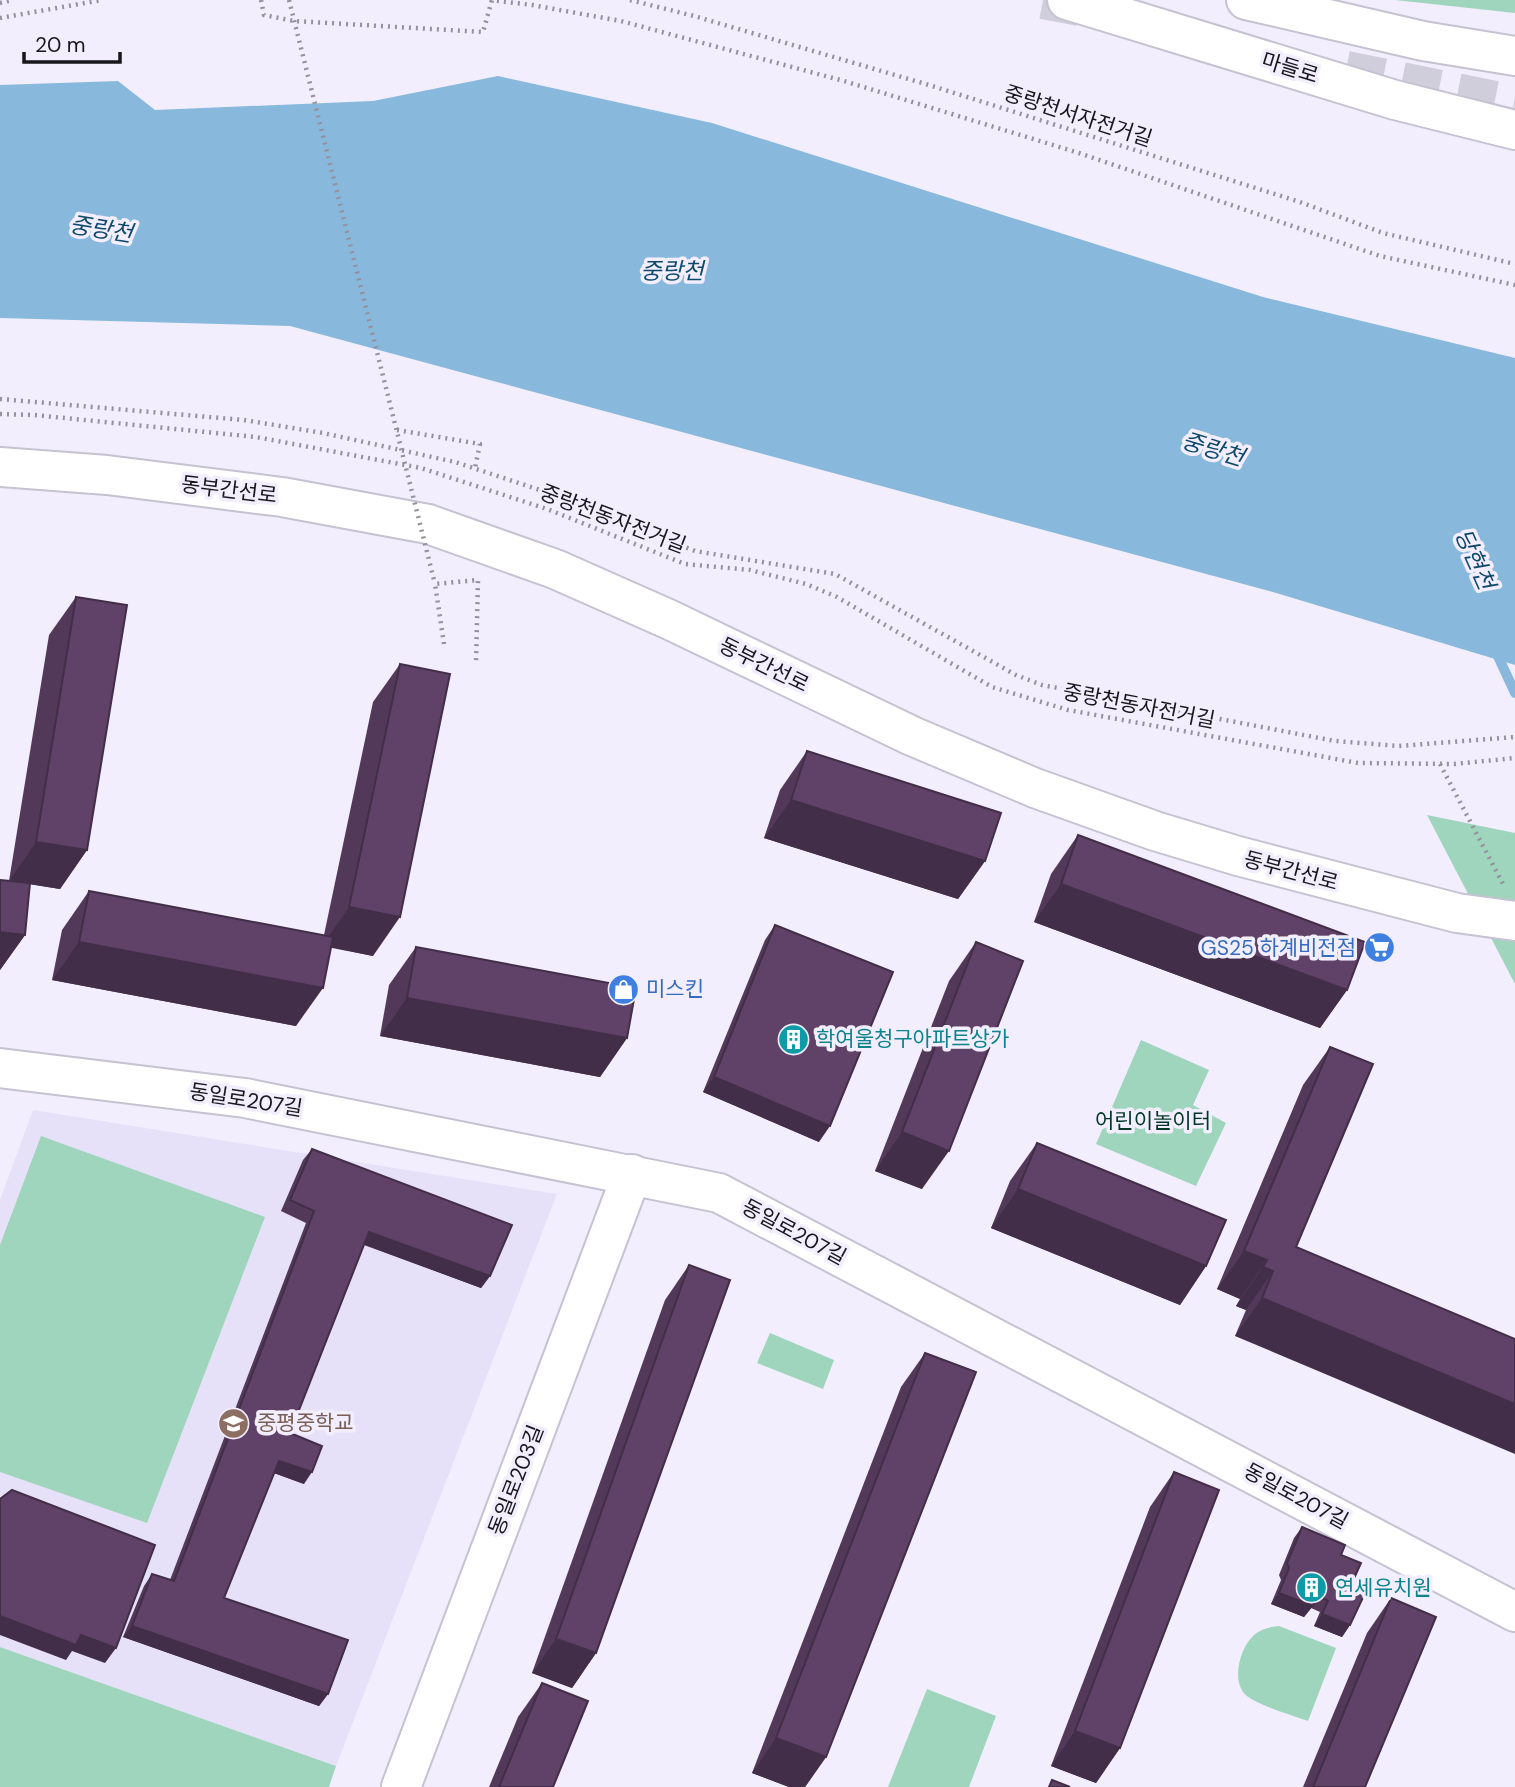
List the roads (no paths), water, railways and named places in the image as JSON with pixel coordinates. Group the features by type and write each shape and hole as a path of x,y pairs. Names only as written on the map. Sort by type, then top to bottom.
{"main road":[{"name":"마들로","path":"1067,0 1395,100 1515,130"},
{"path":"1246,0 1423,41 1515,56"},
{"name":"동부간선로","path":"0,467 107,475 282,497 428,524 555,569 668,619 912,736 1035,788 1154,831 1238,856 1457,913 1512,908"},
{"name":"동일로207길","path":"0,1068 245,1098 719,1193 1515,1612"},
{"name":"동일로203길","path":"401,1787 632,1174"}],"water":[{"name":"중랑천","path":"498,76 712,123 1263,297 1515,358 1515,665 1273,592 290,326 0,318 0,85 118,81 155,110 373,101"}],"waterway":[{"name":"당현천","path":"1496,652 1515,693"}],"tunnel":[{"path":"1043,0 1100,11"},
{"path":"1346,70 1515,104"}],"place":[{"name":"GS25 하계비전점","path":"1379,948"},
{"name":"미스킨","path":"623,989"},
{"name":"학여울청구아파트상가","path":"793,1039"},
{"name":"중평중학교","path":"234,1423"},
{"name":"연세유치원","path":"1312,1588"}],"park label":[{"name":"어린이놀이터","path":"1153,1121"}]}
